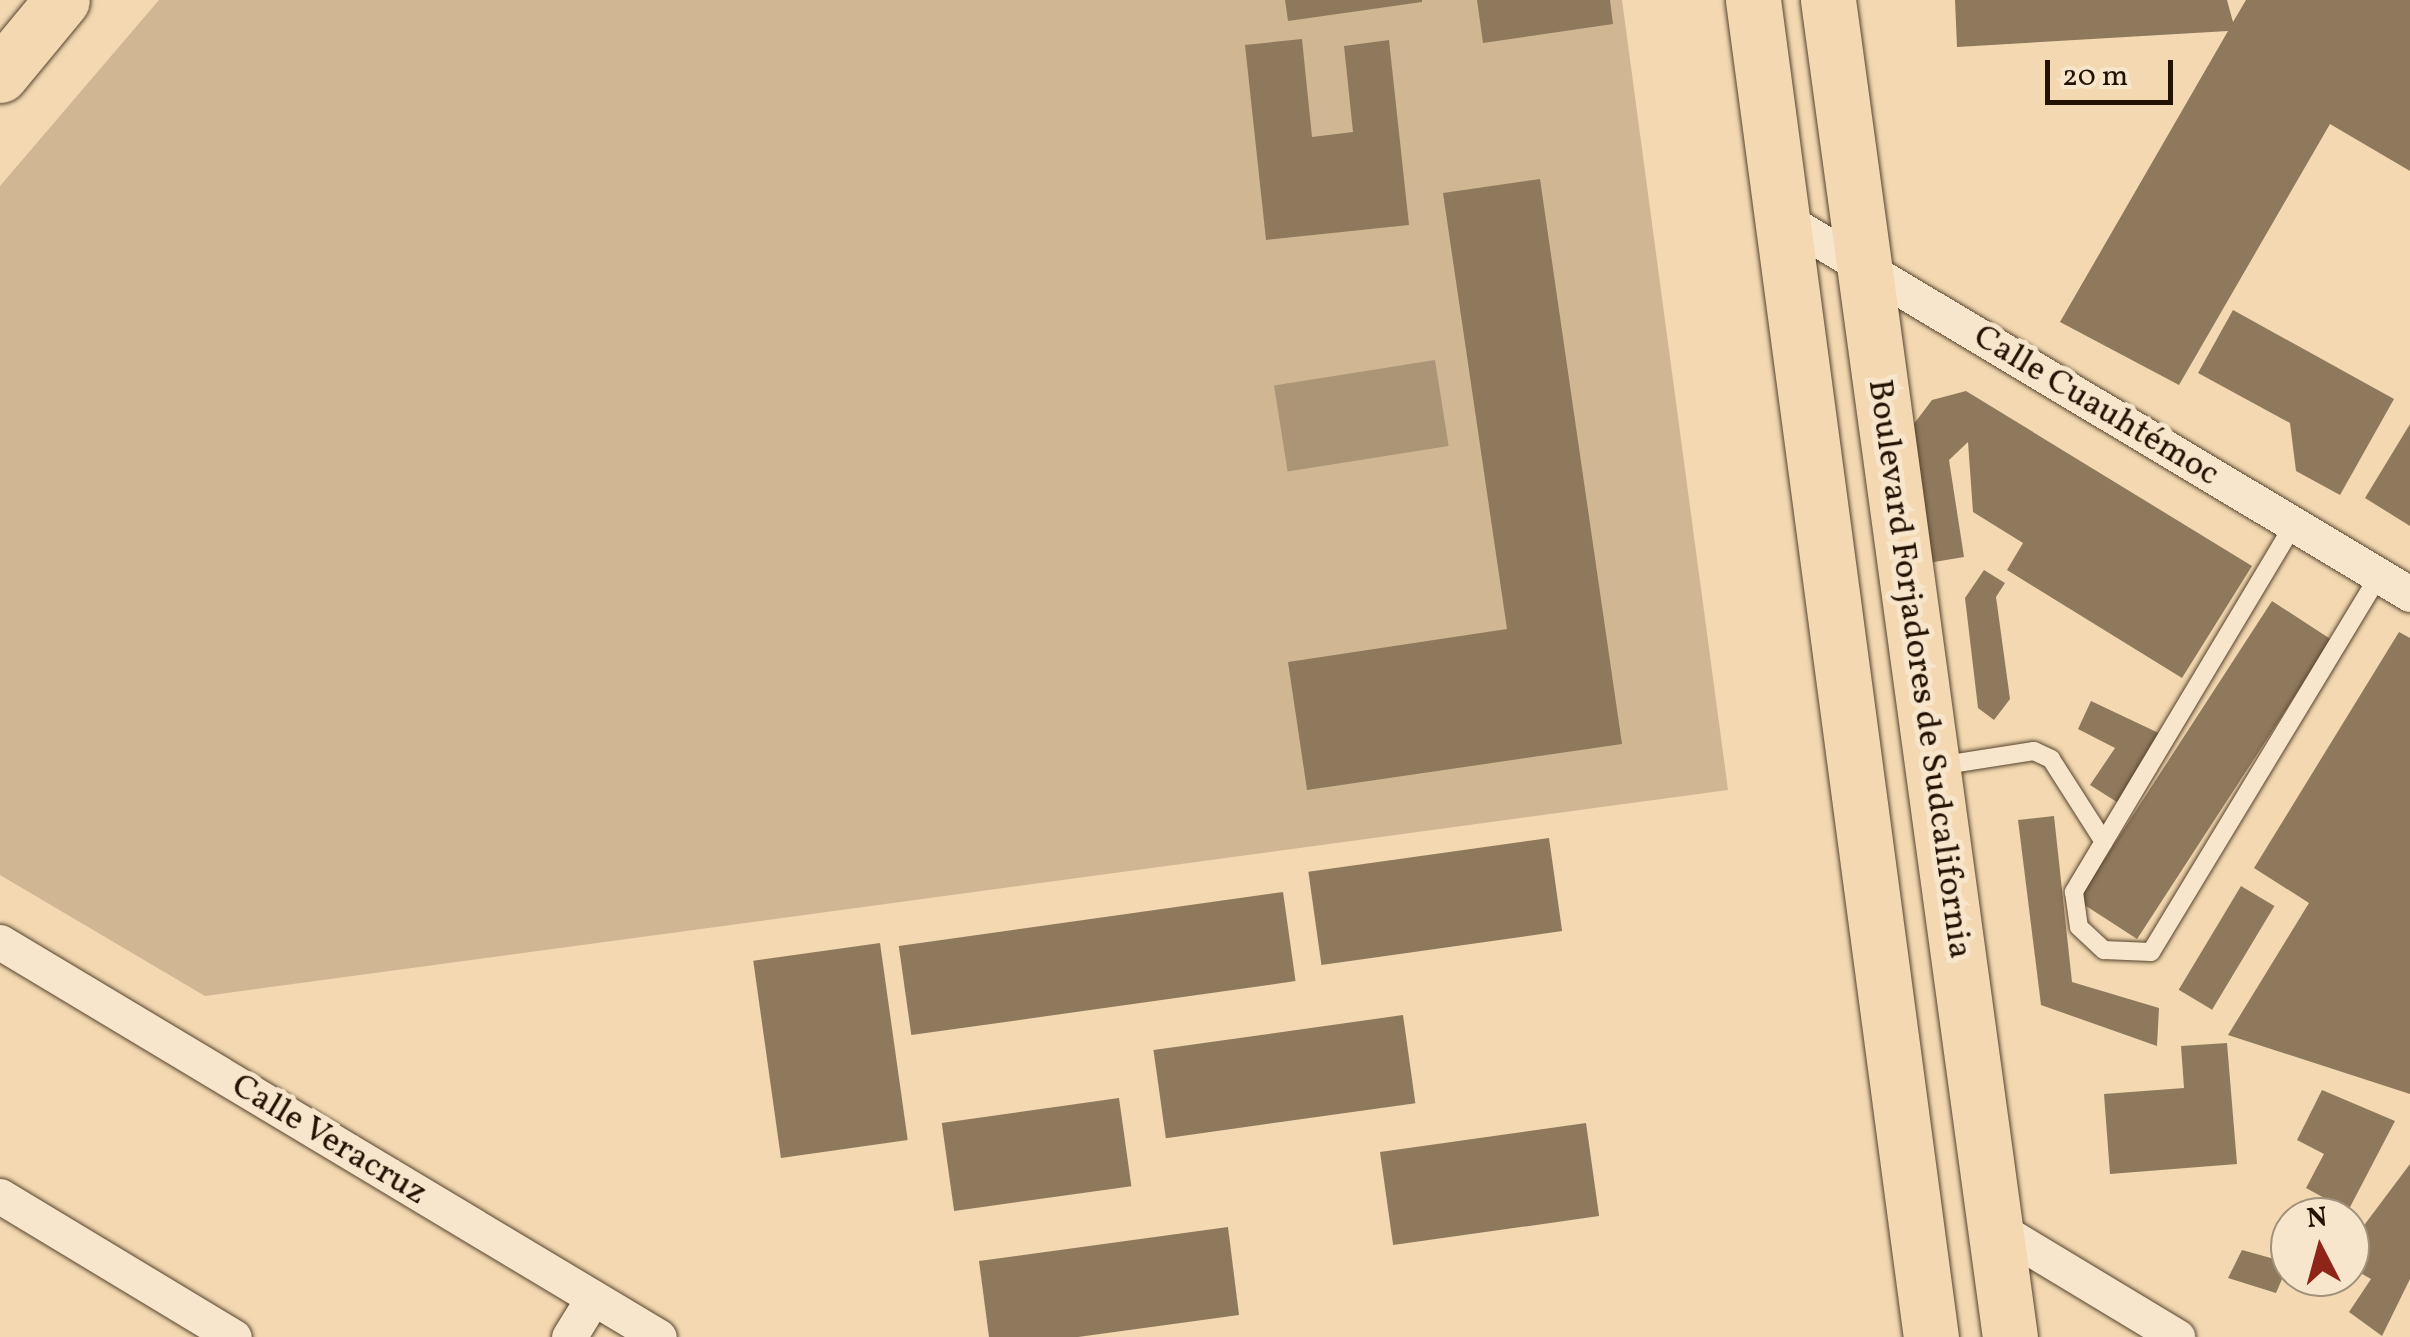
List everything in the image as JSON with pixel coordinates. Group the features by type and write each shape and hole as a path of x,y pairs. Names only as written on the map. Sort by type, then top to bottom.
{"main road":[{"path":"6,58 62,0"},
{"path":"1753,0 1932,1337"},
{"name":"Boulevard Forjadores de Sudcalifornia","path":"1828,0 2010,1337"}],"street":[{"name":"Calle Cuauhtémoc","path":"1782,218 2410,594"},
{"name":"Calle Veracruz","path":"0,942 659,1337"},
{"path":"0,1196 234,1337"},
{"path":"1995,1227 2177,1337"},
{"path":"569,1337 593,1298"}],"lane":[{"path":"2294,524 2074,892 2079,927 2104,950 2151,952 2379,576"},
{"path":"1931,767 2034,751 2052,758 2104,842"}],"shaded area":[{"path":"159,0 1622,0 1728,790 205,996 0,875 0,186"},
{"path":"1435,360 1449,446 1288,471 1274,385"}],"building":[{"path":"1285,0 1422,0 1422,2 1288,21"},
{"path":"1477,0 1610,0 1613,24 1483,43"},
{"path":"1955,0 2227,0 2233,22 2246,0 2410,0 2410,171 2330,124 2179,385 2060,322 2228,31 1957,47"},
{"path":"1302,39 1312,137 1353,132 1344,46 1389,40 1409,225 1266,240 1245,45"},
{"path":"1540,179 1622,744 1307,790 1288,662 1507,629 1443,193"},
{"path":"2233,310 2394,399 2340,495 2296,471 2290,423 2198,373"},
{"path":"1966,391 2252,566 2182,678 2007,570 2023,543 1973,512 1968,442 1949,460 1964,557 1928,563 1907,433 1932,400"},
{"path":"2410,424 2410,526 2365,498"},
{"path":"1984,570 2005,583 1996,597 2010,699 1994,720 1978,708 1965,598"},
{"path":"2272,601 2332,640 2137,939 2078,900"},
{"path":"2399,632 2410,638 2410,1094 2228,1035 2309,903 2254,868"},
{"path":"2091,701 2165,736 2120,804 2090,785 2115,748 2078,729"},
{"path":"2054,816 2072,982 2159,1008 2157,1046 2041,1005 2018,820"},
{"path":"1549,838 1562,931 1321,965 1308,872"},
{"path":"2241,886 2274,906 2212,1010 2179,990"},
{"path":"1283,892 1296,981 911,1035 899,946"},
{"path":"880,943 908,1140 781,1158 753,961"},
{"path":"1403,1015 1415,1103 1166,1138 1153,1050"},
{"path":"2227,1043 2237,1164 2110,1174 2104,1094 2184,1088 2181,1046"},
{"path":"2322,1090 2395,1121 2355,1197 2322,1197 2306,1188 2324,1154 2297,1140"},
{"path":"1119,1098 1131,1186 954,1211 942,1123"},
{"path":"1586,1123 1599,1216 1393,1245 1380,1152"},
{"path":"2410,1164 2410,1279 2382,1336 2349,1312 2359,1297 2370,1297 2370,1217"},
{"path":"1228,1227 1239,1315 1078,1337 989,1337 979,1261"},
{"path":"2242,1250 2270,1258 2270,1291 2228,1278"}]}
